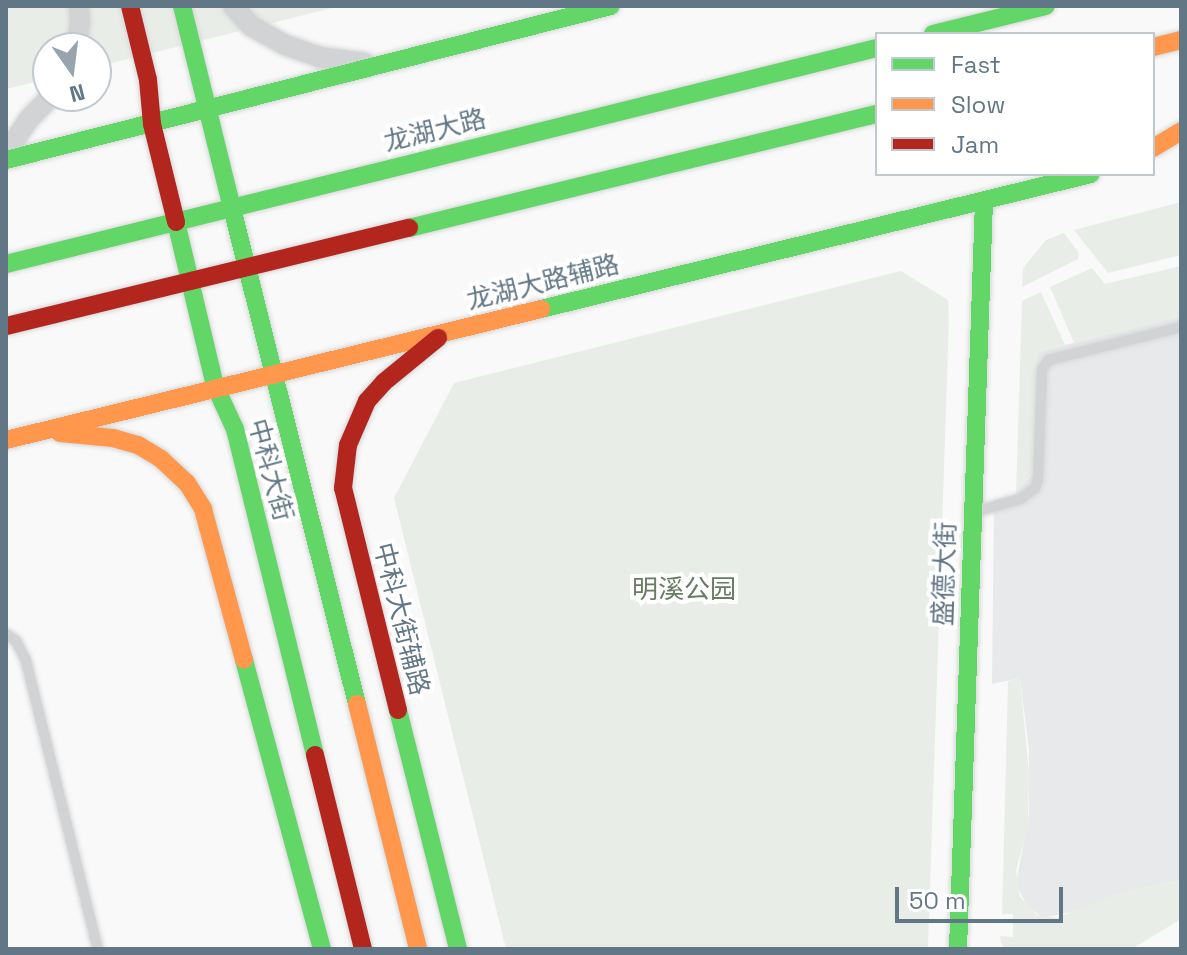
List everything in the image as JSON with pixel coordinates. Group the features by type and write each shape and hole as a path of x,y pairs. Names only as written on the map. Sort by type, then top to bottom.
{"main road":[{"name":"中科大街","path":"130,6 148,80 152,124 215,386 235,429 363,949"},
{"name":"中科大街","path":"182,6 418,949"},
{"path":"6,160 611,6"},
{"path":"941,32 1046,6"},
{"path":"1155,46 1181,40"},
{"name":"龙湖大路","path":"6,264 875,48"},
{"path":"6,326 875,114"},
{"path":"1155,147 1181,131"},
{"path":"1155,158 1181,151"},
{"name":"龙湖大路辅路","path":"6,440 215,386 443,334 1083,176"},
{"name":"盛德大街","path":"958,949 984,202"},
{"name":"中科大街辅路","path":"443,334 384,382 367,401 355,422 348,445 343,488 458,949"},
{"path":"38,431 113,438 138,445 161,459 187,483 203,509 322,949"}],"street":[{"path":"79,6 79,32"},
{"path":"233,6 251,26 285,45 319,57 384,65"},
{"path":"6,153 36,112"}],"lane":[{"path":"973,512 1020,499 1035,488 1038,479 1042,369 1049,360 1181,327"},
{"path":"6,634 16,641 26,661 98,949"}],"shaded area":[{"path":"1181,316 1181,880 1121,893 1076,911 1043,918 1027,906 1016,884 1029,814 1029,750 1020,678 992,684 994,500 1016,494 1033,472 1037,352"}],"green space":[{"path":"6,6 340,6 112,63 112,32 32,32 32,83 6,89"},
{"path":"1181,202 1181,255 1108,273 1074,230"},
{"path":"1064,233 1079,253 1078,259 1022,287 1023,268 1046,240"},
{"path":"1181,266 1181,316 1074,343 1050,287 1092,268 1105,284"},
{"name":"明溪公园","path":"901,271 948,300 949,318 928,949 506,949 394,498 454,383"},
{"path":"1041,292 1065,345 1037,352 1033,471 1016,494 1022,301"},
{"path":"1020,678 1029,773 1028,827 1016,870 1020,897 1037,915 1056,918 1121,893 1181,880 1181,919 1132,949 1005,949 1001,942 1000,936 1013,937 1013,914 1002,914 1008,681"}],"traffic: fast":[{"path":"182,6 232,208"},
{"path":"6,160 611,6"},
{"path":"941,32 1046,6"},
{"path":"6,264 875,48"},
{"path":"409,228 875,114"},
{"path":"541,309 1083,176"},
{"path":"958,949 984,202"},
{"path":"232,208 357,704"},
{"path":"176,222 215,386 235,429 315,755"},
{"path":"244,660 322,949"},
{"path":"398,710 458,949"}],"traffic: slow":[{"path":"1155,46 1181,40"},
{"path":"1155,147 1181,131"},
{"path":"6,440 541,309"},
{"path":"60,433 113,438 138,445 161,459 187,483 203,509 244,660"},
{"path":"357,704 418,949"}],"traffic: jam":[{"path":"130,6 148,80 152,124 176,222"},
{"path":"6,326 409,228"},
{"path":"398,710 343,488 348,445 367,401 384,382 438,338"},
{"path":"315,755 363,949"}]}
